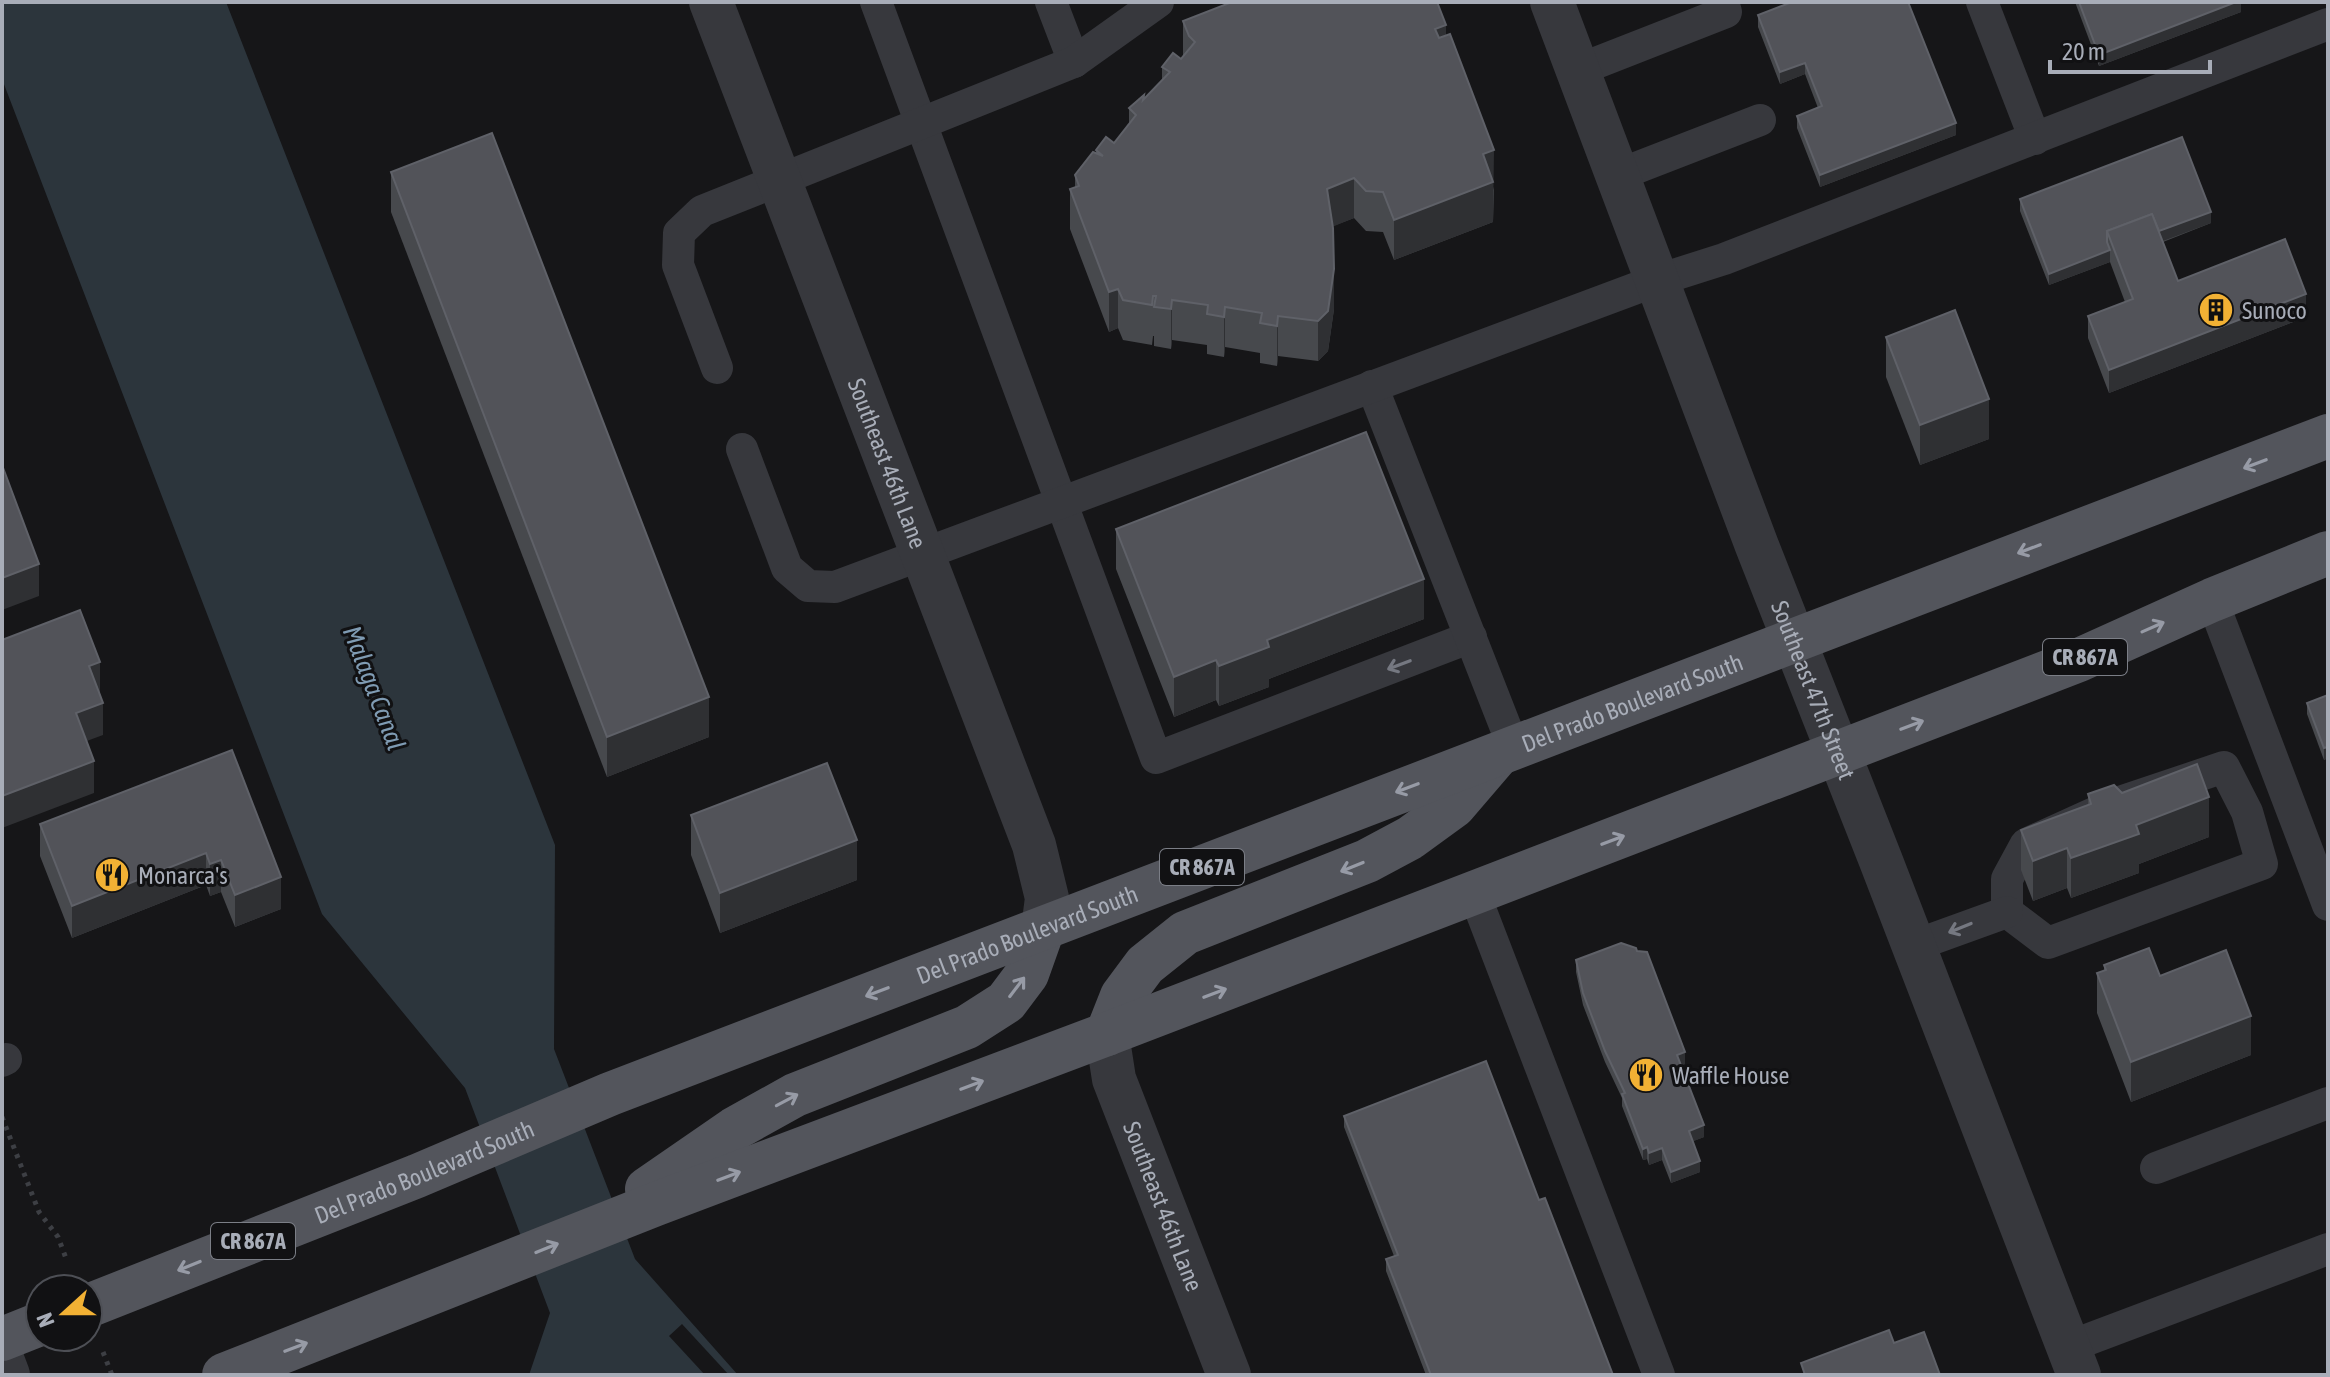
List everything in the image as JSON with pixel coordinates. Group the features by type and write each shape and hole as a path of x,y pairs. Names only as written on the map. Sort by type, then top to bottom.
{"main road":[{"name":"Del Prado Boulevard South","path":"104,1300 417,1176 610,1094 2328,436"},
{"name":"CR 867A","path":"653,1196 1107,1034 1839,753 2079,660 2212,600 2328,553"},
{"path":"1107,1034 1122,996 1145,965 1185,933 1367,861 1410,838 1454,806 1506,749"},
{"path":"224,1375 587,1232 653,1196 734,1129 795,1095 967,1027 1006,1002 1027,974 1043,929"},
{"path":"2,1339 24,1330"}],"street":[{"name":"Southeast 46th Lane","path":"711,2 1034,845 1047,898 1043,929"},
{"name":"Southeast 47th Street","path":"1552,2 1794,639 2074,1361"},
{"name":"Southeast 46th Lane","path":"1107,1034 1114,1079 1229,1375"},
{"path":"2,1359 8,1375"}],"lane":[{"path":"876,2 1156,758 1471,637"},
{"path":"1051,2 1074,62"},
{"path":"717,368 678,265 679,233 702,211 1074,62 1158,2"},
{"path":"1578,70 1726,12 1723,2"},
{"path":"1982,2 2035,139"},
{"path":"742,449 787,568 808,586 835,587 1658,280 1724,259 2328,24"},
{"path":"1618,175 1760,120"},
{"path":"1372,386 1471,637 1506,749"},
{"path":"2212,600 2328,905"},
{"path":"2224,767 2247,812 2262,864 2048,943 2007,912 2007,879 2026,844 2114,804 2224,767"},
{"path":"2247,812 2288,797"},
{"path":"1474,893 1659,1375"},
{"path":"1913,946 2007,912"},
{"path":"2156,1168 2328,1103"},
{"path":"2074,1361 2328,1249"}],"path":[{"path":"2,1117 39,1212 58,1237 68,1263"}],"water":[{"name":"Malaga Canal","path":"2,2 226,2 555,845 554,1049 635,1259 738,1375 529,1375 550,1313 465,1088 322,914 2,79"}],"pier":[{"path":"682,1324 729,1375 705,1375 669,1336"}],"building":[{"path":"1232,2 1437,2 1446,25 1435,29 1439,38 1450,34 1494,150 1483,154 1493,182 1394,220 1383,192 1366,191 1354,178 1327,189 1333,228 1334,269 1328,311 1318,321 1278,316 1277,326 1260,323 1262,313 1225,307 1224,317 1207,314 1208,305 1172,300 1171,309 1154,307 1156,296 1153,296 1152,305 1123,300 1118,289 1109,292 1070,189 1079,186 1075,175 1093,152 1103,156 1096,150 1106,137 1114,143 1136,115 1129,108 1144,95 1143,100 1170,72 1162,67 1173,53 1181,59 1195,42 1183,21"},
{"path":"1792,2 1908,2 1956,123 1820,175 1797,116 1822,106 1805,63 1780,72 1758,15"},
{"path":"2079,2 2236,2 2099,55"},
{"path":"492,133 709,697 607,737 391,172"},
{"path":"2182,137 2211,212 2159,231 2152,214 2107,231 2110,250 2049,274 2020,199"},
{"name":"Sunoco","path":"2152,214 2178,281 2285,239 2306,294 2109,370 2088,316 2133,299 2107,231"},
{"path":"1955,310 1989,399 1920,425 1886,337"},
{"path":"1366,432 1424,579 1267,640 1269,647 1219,666 1216,660 1174,677 1116,529"},
{"path":"2,465 39,564 2,578"},
{"path":"80,610 100,662 89,666 103,703 76,713 94,761 2,796 2,640"},
{"path":"2328,695 2328,747 2324,748 2307,703"},
{"path":"232,750 281,877 235,895 221,860 210,864 206,853 72,906 40,824"},
{"path":"827,763 857,840 720,893 691,815"},
{"path":"2197,764 2209,797 2136,825 2139,834 2071,858 2067,848 2033,861 2021,830 2091,804 2088,794 2114,785 2122,793"},
{"name":"Waffle House","path":"1621,943 1647,952 1685,1052 1677,1055 1704,1125 1689,1131 1700,1161 1671,1172 1662,1148 1649,1153 1647,1147 1643,1149 1622,1094 1625,1093 1583,993 1576,960"},
{"path":"2149,948 2160,976 2226,950 2251,1016 2131,1062 2097,973 2106,970 2104,965"},
{"path":"1486,1061 1539,1200 1545,1198 1613,1375 1431,1375 1386,1259 1398,1255 1344,1116"},
{"path":"1889,1330 1894,1343 1924,1332 1940,1375 1805,1375 1801,1363"}],"place":[{"name":"Sunoco","path":"2216,310"},
{"name":"Monarca's","path":"112,875"},
{"name":"Waffle House","path":"1646,1075"}]}
